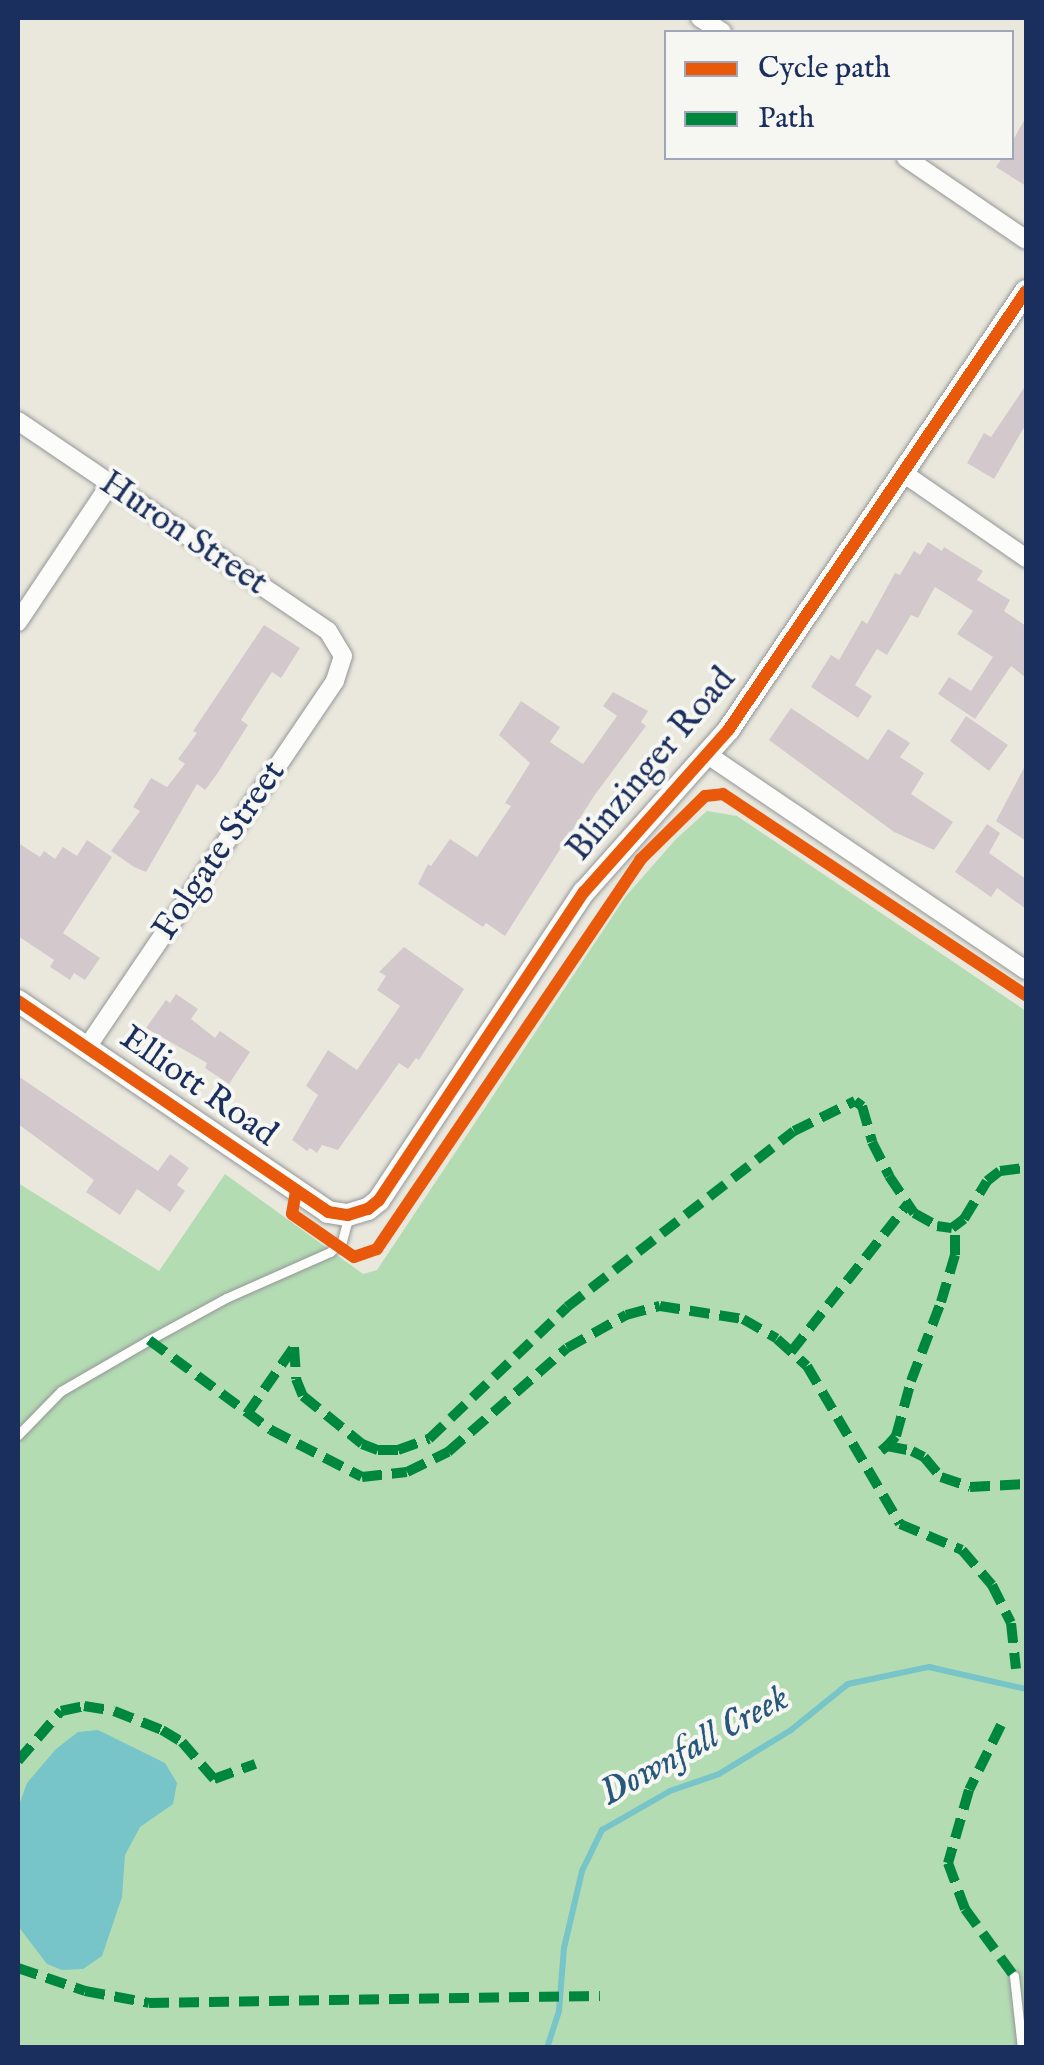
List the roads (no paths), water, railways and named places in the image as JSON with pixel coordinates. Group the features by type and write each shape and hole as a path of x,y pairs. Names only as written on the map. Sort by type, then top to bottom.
{"street":[{"path":"700,18 723,27"},
{"path":"909,160 1026,240"},
{"name":"Blinzinger Road","path":"348,1216 379,1200 584,892 630,835 708,755 1026,291"},
{"name":"Huron Street","path":"18,421 328,632 343,652"},
{"path":"903,472 1026,558"},
{"path":"18,622 110,484"},
{"name":"Folgate Street","path":"87,1048 335,681 343,652"},
{"path":"708,755 1026,970"},
{"name":"Elliott Road","path":"18,1001 323,1209 348,1216"}],"lane":[{"path":"18,1435 62,1392 148,1340 226,1298 330,1252 342,1241 348,1216"},
{"path":"1014,1976 1022,2048"}],"water":[{"path":"98,1730 165,1763 177,1783 173,1804 140,1827 125,1855 122,1897 102,1956 83,1969 62,1970 47,1964 18,1926 18,1808 27,1783 56,1749 78,1732"}],"waterway":[{"name":"Downfall Creek","path":"547,2048 559,2011 564,1948 582,1871 602,1830 670,1791 719,1774 791,1730 848,1684 929,1667 1026,1689"}]}
